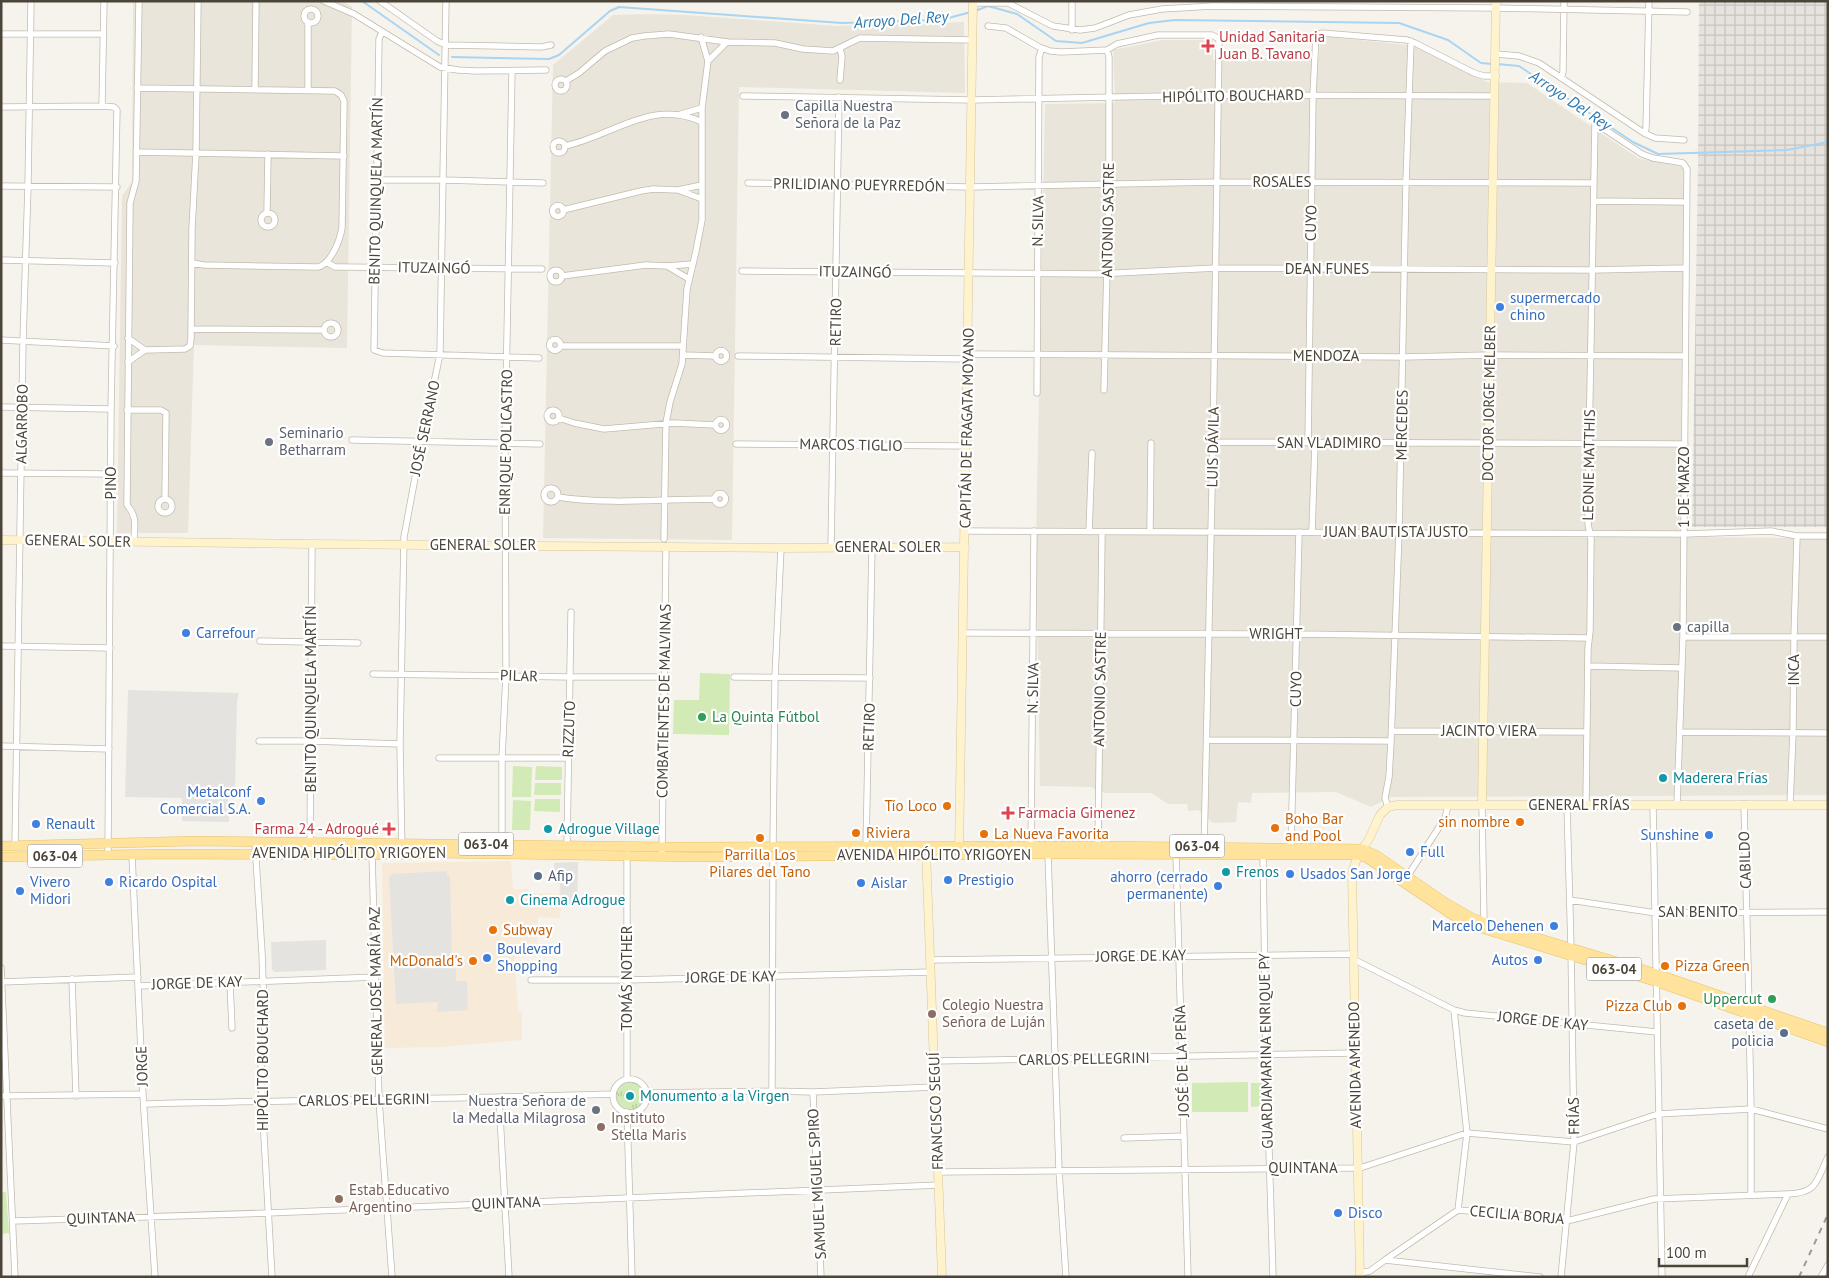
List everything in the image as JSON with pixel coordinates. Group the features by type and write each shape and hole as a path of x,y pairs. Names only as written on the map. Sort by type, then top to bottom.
{"main road":[{"name":"AVENIDA HIPÓLITO YRIGOYEN","path":"1,846 195,841 502,844 662,851 959,851 1048,854 1176,850"},
{"name":"AVENIDA HIPÓLITO YRIGOYEN","path":"959,851 1031,846 1098,846 1263,856 1360,852 1471,925 1657,978 1828,1033"},
{"name":"AVENIDA HIPÓLITO YRIGOYEN","path":"772,852 866,847 926,851"},
{"name":"AVENIDA HIPÓLITO YRIGOYEN","path":"1204,851 1292,847 1376,855 1461,913 1571,952"},
{"name":"AVENIDA HIPÓLITO YRIGOYEN","path":"1,858 256,853 402,854 626,850"},
{"name":"AVENIDA HIPÓLITO YRIGOYEN","path":"1749,1009 1828,1042"}],"street":[{"name":"ALGARROBO","path":"15,846 23,340 31,1"},
{"path":"1,107 102,106 104,1"},
{"path":"134,542 135,518 127,505 127,410 130,203 136,181 139,1"},
{"path":"128,362 145,350 188,348 190,346 192,229 196,153 198,1"},
{"path":"255,89 256,1"},
{"path":"324,1 354,14 431,63 446,68 476,71 546,70"},
{"path":"380,1 437,41 446,45 541,47 551,45"},
{"name":"JOSÉ SERRANO","path":"402,854 400,744 404,545 405,529 440,354 446,1"},
{"path":"1072,1 1072,30"},
{"path":"1561,78 1563,72 1564,1"},
{"path":"1644,133 1646,128 1649,1"},
{"path":"973,3 1008,3 1053,26 1072,30 1095,28 1129,15 1176,4 1496,5 1564,10 1687,12"},
{"name":"CAPITÁN DE FRAGATA MOYANO","path":"959,851 973,3"},
{"name":"DOCTOR JORGE MELBER","path":"1482,805 1496,5"},
{"path":"308,22 308,90"},
{"path":"988,26 1006,28 1042,48 1061,52 1107,50"},
{"name":"BENITO QUINQUELA MARTÍN","path":"382,32 379,39 374,350 382,353 440,354"},
{"name":"CUYO","path":"1308,443 1313,95 1316,35 1318,33 1411,41"},
{"path":"1,34 103,34"},
{"path":"566,81 579,73 605,51 632,38 644,36 669,34 727,42 775,43 796,48 833,52 860,38 972,40"},
{"name":"LUIS DÁVILA","path":"1107,50 1117,44 1158,35 1212,35 1219,39 1204,851"},
{"path":"701,37 708,61 727,42"},
{"path":"1411,41 1474,73 1484,76 1496,73"},
{"name":"MERCEDES","path":"1388,807 1385,798 1389,777 1396,636 1411,41"},
{"name":"N. SILVA","path":"1037,393 1039,57 1042,48"},
{"path":"840,49 842,56 840,80"},
{"name":"ANTONIO SASTRE","path":"1104,390 1109,185 1109,57 1107,50"},
{"path":"1496,58 1519,56 1546,66 1644,133 1655,138 1684,140"},
{"name":"COMBATIENTES DE MALVINAS","path":"662,851 666,424 668,408 683,355 687,288 700,234 702,108 708,61"},
{"name":"ENRIQUE POLICASTRO","path":"502,844 502,758 506,675 505,443 512,71"},
{"path":"137,88 335,91 341,95 345,105 342,228 340,237 326,262 318,267 204,266 192,263"},
{"name":"HIPÓLITO BOUCHARD","path":"743,96 972,100 1217,95 1409,94 1494,96"},
{"name":"RETIRO","path":"831,547 839,97"},
{"name":"PINO","path":"102,106 114,107 117,110 114,346 111,410 108,855"},
{"path":"565,146 586,141 625,123 644,118 681,114 702,108"},
{"path":"681,114 702,122"},
{"name":"1 DE MARZO","path":"1595,123 1642,154 1653,158 1678,162 1686,166 1687,169 1683,637 1677,805"},
{"name":"LEONIE MATTHIS","path":"1586,806 1591,548 1589,444 1595,123"},
{"path":"136,152 344,156"},
{"path":"267,213 268,154"},
{"path":"376,180 543,183"},
{"name":"ROSALES","path":"970,187 1216,182 1594,183"},
{"name":"PRILIDIANO PUEYRREDÓN","path":"748,183 970,187"},
{"path":"563,210 653,189 678,190 702,184"},
{"path":"1,186 117,187"},
{"path":"678,190 702,199"},
{"path":"1594,201 1686,202"},
{"path":"1,260 115,263"},
{"name":"ITUZAINGÓ","path":"326,262 335,267 542,269"},
{"path":"562,276 646,265 693,264"},
{"path":"667,266 689,278"},
{"name":"DEAN FUNES","path":"969,273 1107,273 1216,268 1593,270 1685,268"},
{"name":"ITUZAINGÓ","path":"742,271 969,273"},
{"path":"191,329 324,330"},
{"path":"128,338 145,350"},
{"path":"1,340 114,346"},
{"path":"561,346 683,346"},
{"path":"440,354 539,358"},
{"path":"683,355 716,356"},
{"name":"MENDOZA","path":"738,356 1684,356"},
{"path":"1,407 111,410"},
{"path":"127,410 161,410 166,413 167,460 165,499"},
{"path":"559,418 574,424 604,429 666,424 715,425"},
{"path":"352,440 540,444"},
{"name":"SAN VLADIMIRO","path":"1213,442 1684,444"},
{"path":"1150,532 1151,443"},
{"path":"1312,532 1315,443"},
{"name":"MARCOS TIGLIO","path":"736,444 966,446"},
{"path":"1089,532 1092,452"},
{"path":"1,473 111,474"},
{"path":"558,497 611,502 714,499"},
{"name":"N. SILVA","path":"1031,846 1034,531"},
{"name":"JUAN BAUTISTA JUSTO","path":"965,532 1684,534 1772,532 1797,536 1828,536"},
{"name":"ANTONIO SASTRE","path":"1098,846 1102,532"},
{"name":"CUYO","path":"1292,847 1299,532"},
{"name":"INCA","path":"1790,804 1797,536"},
{"name":"GENERAL SOLER","path":"1,540 505,546 665,543 780,548 965,547"},
{"name":"BENITO QUINQUELA MARTÍN","path":"310,854 312,544"},
{"name":"RETIRO","path":"866,847 872,547"},
{"path":"772,1091 772,852 775,677 780,548"},
{"name":"RIZZUTO","path":"567,846 570,612"},
{"name":"WRIGHT","path":"963,633 1297,634 1589,638"},
{"path":"1683,637 1828,637"},
{"path":"260,641 358,643"},
{"path":"1,646 110,648"},
{"path":"1588,666 1682,668"},
{"name":"PILAR","path":"373,674 664,677"},
{"path":"734,677 870,678"},
{"name":"JACINTO VIERA","path":"1392,731 1587,732"},
{"path":"1680,732 1828,732"},
{"path":"1207,740 1391,740"},
{"path":"259,741 400,744"},
{"path":"1,746 109,749"},
{"path":"439,758 568,758"},
{"name":"CABILDO","path":"1744,804 1751,1109 1751,1194"},
{"name":"GENERAL FRÍAS","path":"1388,807 1397,805 1828,804"},
{"path":"1482,805 1484,922"},
{"name":"FRÍAS","path":"1561,1277 1574,1142 1567,805"},
{"path":"1653,805 1662,1277"},
{"path":"1407,877 1445,818 1448,806"},
{"path":"1360,852 1369,839 1380,815 1388,807"},
{"name":"HIPÓLITO BOUCHARD","path":"255,843 265,1041 261,1063 262,1101 272,1277"},
{"name":"TOMÁS NOTHER","path":"626,850 627,1079"},
{"name":"JOSÉ DE LA PEÑA","path":"1176,850 1188,1277"},
{"name":"FRANCISCO SEGUÍ","path":"926,851 942,1277"},
{"name":"AVENIDA AMENEDO","path":"1360,852 1352,873 1360,1275"},
{"name":"GENERAL JOSÉ MARÍA PAZ","path":"372,854 379,1100 392,1277"},
{"path":"1048,854 1054,1060 1066,1277"},
{"name":"JORGE","path":"132,855 143,1094 155,1277"},
{"name":"GUARDIAMARINA ENRIQUE PY","path":"1263,856 1263,954 1273,1277"},
{"name":"SAN BENITO","path":"1570,900 1656,913 1828,912"},
{"name":"JORGE DE KAY","path":"930,960 1263,954 1353,957 1454,1010 1465,1013 1656,1032"},
{"path":"1,968 4,1096 15,1277"},
{"name":"JORGE DE KAY","path":"531,980 627,980 931,972"},
{"name":"JORGE DE KAY","path":"2,982 138,977"},
{"name":"JORGE DE KAY","path":"139,986 376,977"},
{"path":"72,979 76,1096"},
{"path":"230,982 232,1028"},
{"path":"1454,1010 1467,1133 1458,1210"},
{"name":"CARLOS PELLEGRINI","path":"934,1062 1355,1053"},
{"path":"627,1079 632,1079 642,1084 646,1093 643,1106 636,1111 627,1112 618,1108 613,1094 618,1085 627,1079"},
{"path":"646,1093 813,1092 935,1087"},
{"name":"SAMUEL MIGUEL SPIRO","path":"813,1092 821,1277"},
{"path":"4,1096 143,1094"},
{"name":"CARLOS PELLEGRINI","path":"144,1104 499,1098 613,1094"},
{"path":"499,1098 509,1277"},
{"name":"QUINTANA","path":"938,1172 1357,1168 1467,1133 1574,1142 1658,1114 1751,1109 1828,1129"},
{"path":"627,1112 632,1277"},
{"path":"1124,1138 1184,1136"},
{"name":"CECILIA BORJA","path":"1360,1275 1370,1271 1458,1210 1575,1220 1661,1198 1804,1192 1812,1189 1828,1157"},
{"name":"QUINTANA","path":"12,1221 504,1204 939,1185"},
{"path":"1748,1277 1788,1194"},
{"path":"1386,1260 1540,1277"},
{"path":"1821,1277 1827,1269"}],"shaded area":[{"path":"133,1 342,1 352,7 347,348 194,345 188,533 117,533 122,196 132,182"},
{"path":"1699,1 1828,1 1828,527 1692,527"},
{"path":"647,14 836,26 964,22 965,93 739,87 732,540 543,538 553,65 613,15"},
{"path":"1320,36 1407,45 1420,48 1487,82 1527,83 1638,158 1684,167 1680,537 1828,538 1828,795 1391,797 1371,807 1336,792 1252,793 1251,803 1238,802 1236,822 1213,823 1198,810 1188,811 1187,804 1168,804 1151,793 1105,793 1091,787 1040,786 1036,538 1045,104 1115,103 1113,50 1163,40 1213,40 1213,60 1319,58"},
{"path":"128,690 239,693 237,700 235,793 228,794 229,822 182,821 182,798 125,797"},
{"path":"511,861 513,889 528,889 529,893 559,894 560,884 554,883 554,863 578,862 577,905 561,905 560,918 538,917 537,956 514,957 518,1011 522,1012 522,1040 440,1047 385,1048 382,863"},
{"name":"Boulevard Shopping","path":"578,862 577,905 561,905 560,884 554,883 554,863"},
{"name":"Boulevard Shopping","path":"447,871 447,875 450,876 453,965 456,970 456,981 467,981 468,1010 437,1012 438,1002 396,1004 389,877 392,874"},
{"path":"326,940 326,970 275,972 272,970 271,942"}],"green space":[{"name":"La Quinta Fútbol","path":"700,673 730,674 729,735 673,734 674,700 699,700"},
{"path":"513,766 532,767 531,797 512,797"},
{"path":"536,766 562,767 562,780 535,780"},
{"path":"535,783 561,783 561,795 534,795"},
{"path":"535,799 560,799 560,812 534,811"},
{"path":"513,800 531,801 530,830 512,830"},
{"path":"630,1082 640,1086 644,1096 640,1106 630,1110 620,1106 616,1096 620,1086"},
{"path":"1248,1082 1248,1112 1192,1112 1192,1083"},
{"path":"1251,1083 1263,1083 1263,1106 1251,1107"},
{"path":"1,1192 6,1192 9,1233 1,1234"}],"waterway":[{"name":"Arroyo Del Rey","path":"362,1 439,55"},
{"name":"Arroyo Del Rey","path":"975,11 988,6 1017,14 1056,41 1082,43 1149,23 1175,20 1399,23 1448,40 1481,63 1492,64"},
{"name":"Arroyo Del Rey","path":"452,57 549,59 559,55 610,11 619,7 842,23 941,20 971,12"},
{"name":"Arroyo Del Rey","path":"1497,64 1519,66 1633,142 1658,154 1787,150 1828,142"}],"railway":[{"path":"1799,1277 1828,1214"}],"place":[{"name":"Unidad Sanitaria Juan B. Tavano","path":"1208,46"},
{"name":"Capilla Nuestra Señora de la Paz","path":"785,115"},
{"name":"supermercado chino","path":"1500,307"},
{"name":"Seminario Betharram","path":"269,442"},
{"name":"capilla","path":"1677,627"},
{"name":"Carrefour","path":"186,633"},
{"name":"La Quinta Fútbol","path":"702,717"},
{"name":"Maderera Frías","path":"1663,778"},
{"name":"Metalconf Comercial S.A.","path":"261,801"},
{"name":"Tío Loco","path":"947,806"},
{"name":"Farmacia Gimenez","path":"1008,813"},
{"name":"sin nombre","path":"1520,822"},
{"name":"Renault","path":"36,824"},
{"name":"Boho Bar and Pool","path":"1275,828"},
{"name":"Farma 24 - Adrogué","path":"389,829"},
{"name":"Adrogue Village","path":"548,829"},
{"name":"Riviera","path":"856,833"},
{"name":"La Nueva Favorita","path":"984,834"},
{"name":"Sunshine","path":"1709,835"},
{"name":"Parrilla Los Pilares del Tano","path":"760,838"},
{"name":"Full","path":"1410,852"},
{"name":"Frenos","path":"1226,872"},
{"name":"Usados San Jorge","path":"1290,874"},
{"name":"Afip","path":"538,876"},
{"name":"Prestigio","path":"948,880"},
{"name":"Ricardo Ospital","path":"109,882"},
{"name":"Aislar","path":"861,883"},
{"name":"ahorro (cerrado permanente)","path":"1218,886"},
{"name":"Vivero Midori","path":"20,891"},
{"name":"Cinema Adrogue","path":"510,900"},
{"name":"Marcelo Dehenen","path":"1554,926"},
{"name":"Subway","path":"493,930"},
{"name":"Boulevard Shopping","path":"487,958"},
{"name":"Autos","path":"1538,960"},
{"name":"McDonald's","path":"473,961"},
{"name":"Pizza Green","path":"1665,966"},
{"name":"Uppercut","path":"1772,999"},
{"name":"Pizza Club","path":"1682,1006"},
{"name":"Colegio Nuestra Señora de Luján","path":"932,1014"},
{"name":"caseta de policia","path":"1784,1033"},
{"name":"Monumento a la Virgen","path":"630,1096"},
{"name":"Nuestra Señora de la Medalla Milagrosa","path":"596,1110"},
{"name":"Instituto Stella Maris","path":"601,1127"},
{"name":"Estab.Educativo Argentino","path":"339,1199"},
{"name":"Disco","path":"1338,1213"}]}
